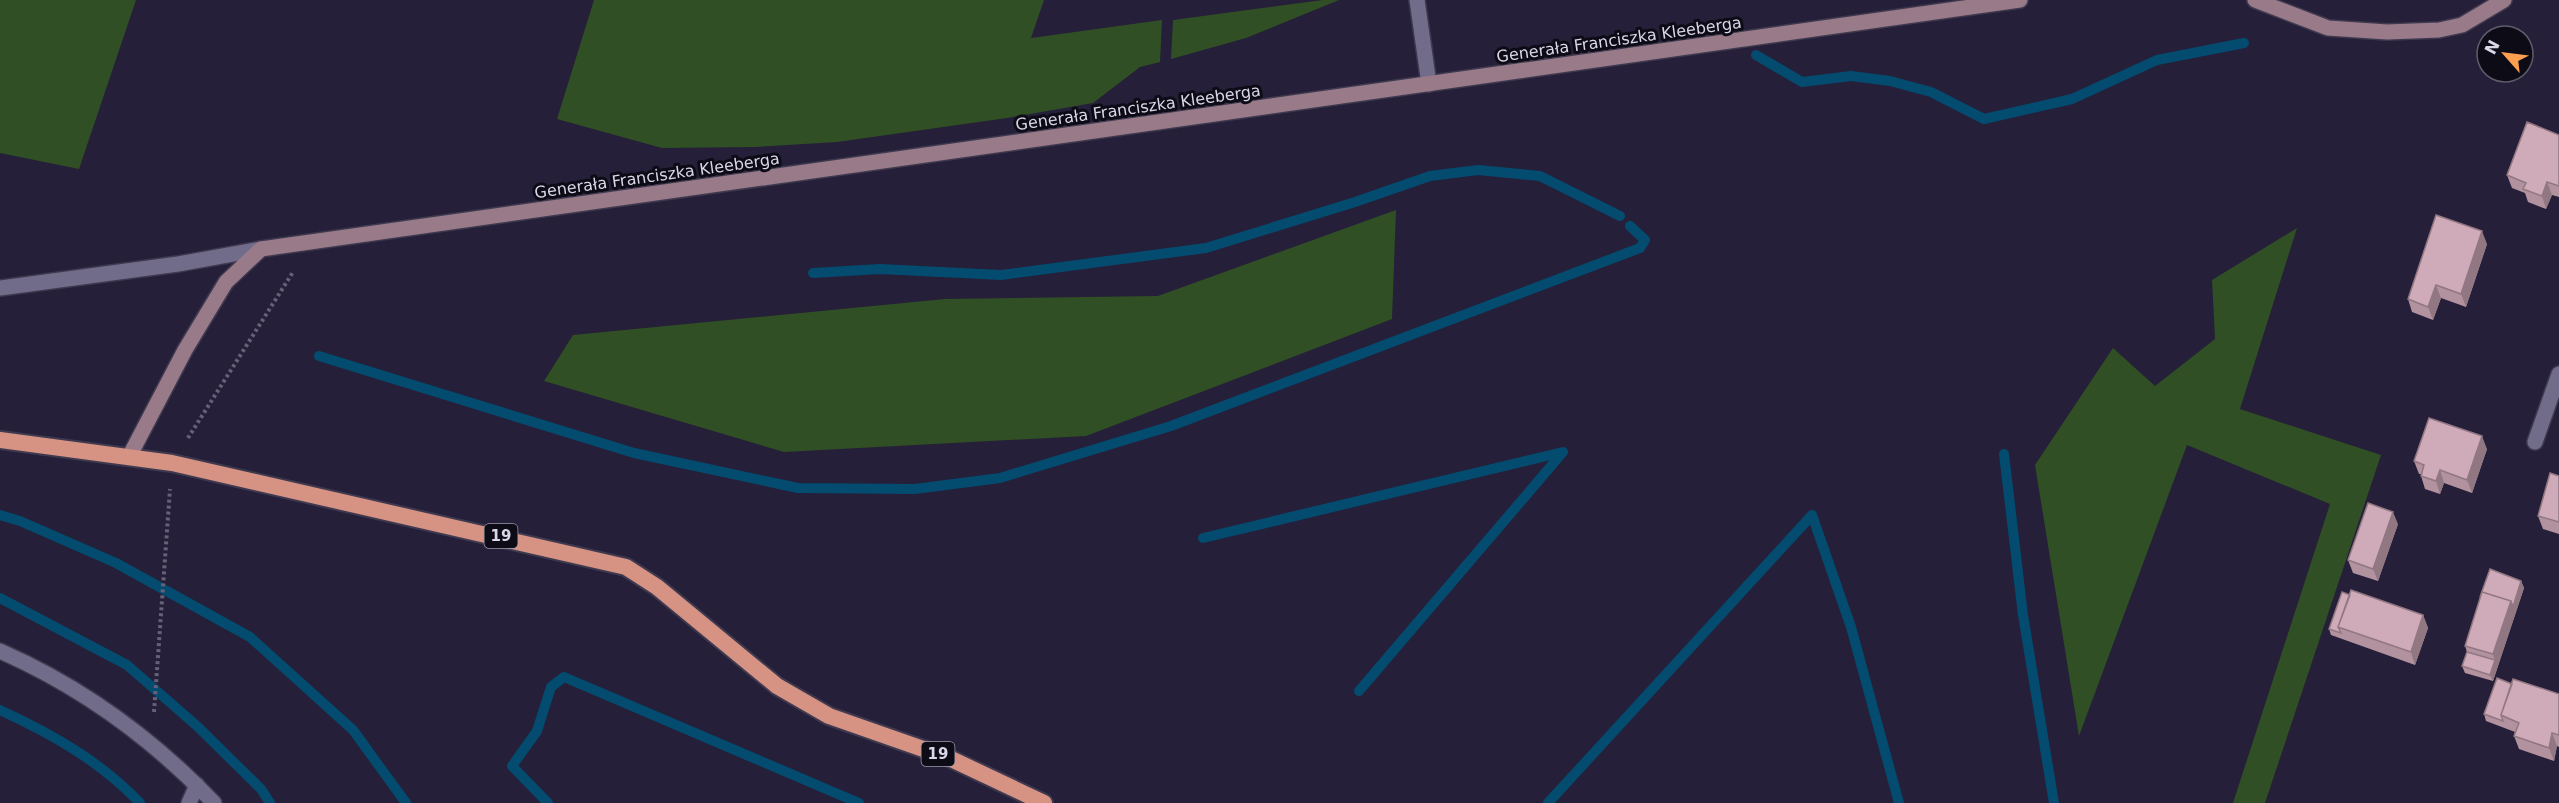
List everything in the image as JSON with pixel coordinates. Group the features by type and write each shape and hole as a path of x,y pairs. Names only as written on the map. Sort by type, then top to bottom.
{"highway":[{"name":"19","path":"0,440 172,464 472,530 626,567 657,586 777,686 829,716 949,758 1044,803"}],"main road":[{"name":"Generała Franciszka Kleeberga","path":"261,249 2020,0"},
{"path":"2255,0 2328,28 2387,32 2439,30 2462,25 2504,0"},
{"path":"129,457 185,350 226,282 261,249"}],"street":[{"path":"1417,0 1429,84"},
{"name":"Generała Franciszka Kleeberga","path":"0,288 178,264 261,249"},
{"path":"2535,442 2559,374"},
{"path":"0,651 71,686 114,714 197,785 214,803"},
{"path":"189,803 197,785"}],"green space":[{"path":"0,0 136,0 79,169 0,153"},
{"path":"594,0 1044,0 1031,38 1162,20 1160,62 1140,67 1093,103 1007,118 837,142 755,147 662,148 557,119"},
{"path":"1323,0 1339,0 1246,38 1171,59 1173,20"},
{"path":"1396,210 1392,319 1086,436 784,452 544,381 573,335 945,299 1158,296"},
{"path":"2297,228 2240,409 2381,455 2265,803 2233,803 2330,504 2187,445 2079,736 2035,465 2113,348 2155,386 2215,339 2212,280"}],"building":[{"path":"2527,122 2559,135 2559,186 2547,182 2542,196 2523,189 2526,183 2507,175"},
{"path":"2436,215 2482,231 2461,294 2436,285 2428,307 2408,299"},
{"path":"2429,418 2482,436 2467,480 2440,470 2436,481 2421,476 2424,465 2414,461"},
{"path":"2550,473 2559,476 2559,522 2538,516"},
{"path":"2368,503 2393,512 2373,569 2348,560"},
{"path":"2490,569 2521,581 2513,607 2511,601 2482,592 2480,597"},
{"path":"2351,590 2423,615 2411,652 2338,627"},
{"path":"2342,592 2350,595 2338,627 2341,633 2329,629"},
{"path":"2482,592 2511,601 2493,654 2465,646"},
{"path":"2467,652 2495,660 2490,675 2462,666"},
{"path":"2497,678 2512,684 2501,715 2503,721 2484,714"},
{"path":"2513,679 2559,694 2559,735 2552,733 2549,748 2514,736 2519,723 2501,715"}],"waterway":[{"path":"1756,55 1802,82 1851,76 1890,81 1931,92 1984,119 2072,99 2157,60 2244,43"},
{"path":"813,273 880,269 1001,275 1206,248 1355,202 1430,176 1478,170 1540,176 1620,216"},
{"path":"319,356 634,453 798,488 915,489 1000,478 1171,426 1640,248 1645,240 1630,226"},
{"path":"1203,538 1563,452 1359,691"},
{"path":"2004,454 2023,615 2054,803"},
{"path":"0,515 20,521 116,563 250,637 353,730 406,803"},
{"path":"1548,803 1812,515 1851,627 1899,803"},
{"path":"0,598 127,665 197,726 261,789 270,803"},
{"path":"548,803 512,766 537,731 551,687 564,677 859,803"},
{"path":"0,710 38,729 92,761 140,803"}]}
